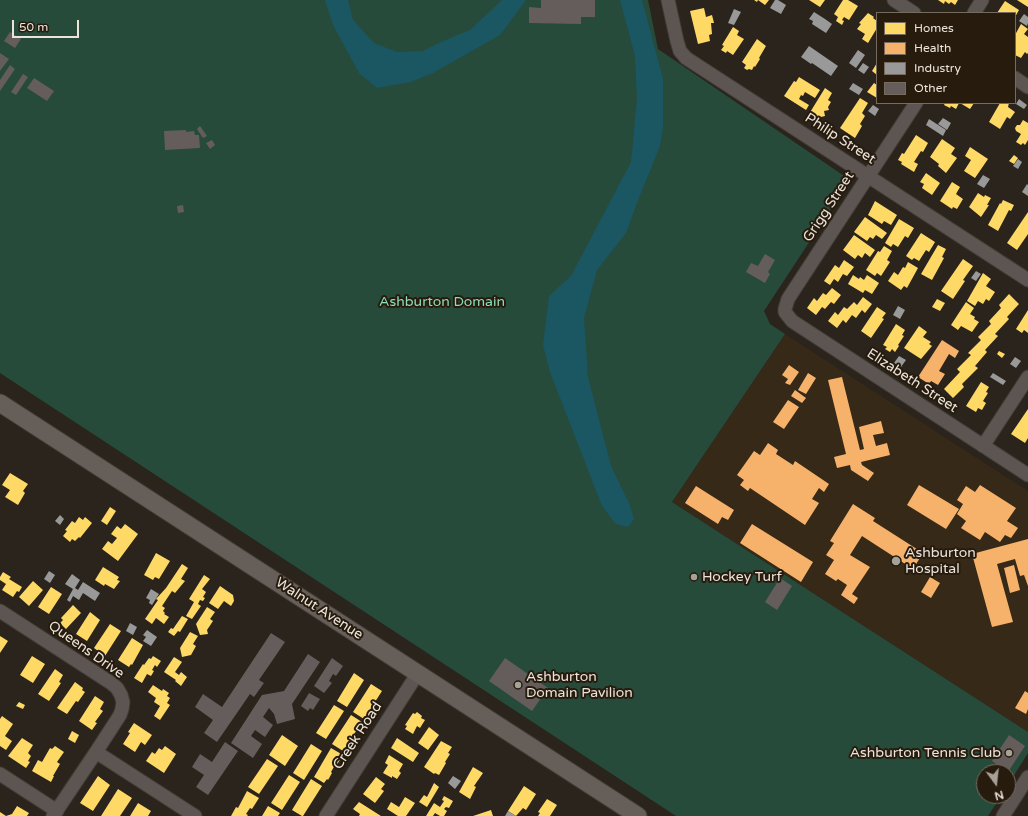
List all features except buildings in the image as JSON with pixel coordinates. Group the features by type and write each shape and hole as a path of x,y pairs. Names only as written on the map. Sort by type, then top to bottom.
{"main road":[{"name":"Walnut Avenue","path":"0,403 638,816"}],"street":[{"name":"Philip Street","path":"668,0 680,51 686,58 1028,280"},
{"path":"894,0 912,12"},
{"path":"975,12 982,0"},
{"path":"1016,79 1028,86"},
{"name":"Grigg Street","path":"785,309 788,299 915,104"},
{"name":"Elizabeth Street","path":"785,309 787,316 792,321 1028,475"},
{"path":"983,446 1028,377"},
{"name":"Queens Drive","path":"0,611 117,688 123,702 120,715 55,814"},
{"name":"Creek Road","path":"326,816 418,674"},
{"path":"96,752 195,816"},
{"path":"0,774 55,814"},
{"path":"1003,816 1028,777"}],"shaded area":[{"name":"Ashburton Hospital","path":"785,334 1028,491 1028,732 672,502"}],"green space":[{"name":"Ashburton Domain","path":"0,0 648,0 658,49 850,180 764,311 770,324 785,334 672,502 1028,732 1028,753 1016,772 1016,764 976,764 976,804 996,804 988,816 676,816 0,373"}],"water":[{"path":"325,0 348,0 353,20 374,43 397,52 423,51 470,30 502,0 526,0 500,35 433,73 411,82 377,88 359,73 333,25"},
{"path":"620,0 642,0 663,79 663,128 660,146 626,233 597,270 584,318 588,377 611,466 629,503 634,519 628,527 616,524 602,506 550,372 543,345 549,296 571,276 631,162 637,99 635,56"}],"place":[{"name":"Ashburton Hospital","path":"896,561"},
{"name":"Hockey Turf","path":"694,577"},
{"name":"Ashburton Domain Pavilion","path":"518,685"},
{"name":"Ashburton Tennis Club","path":"1009,753"}]}
